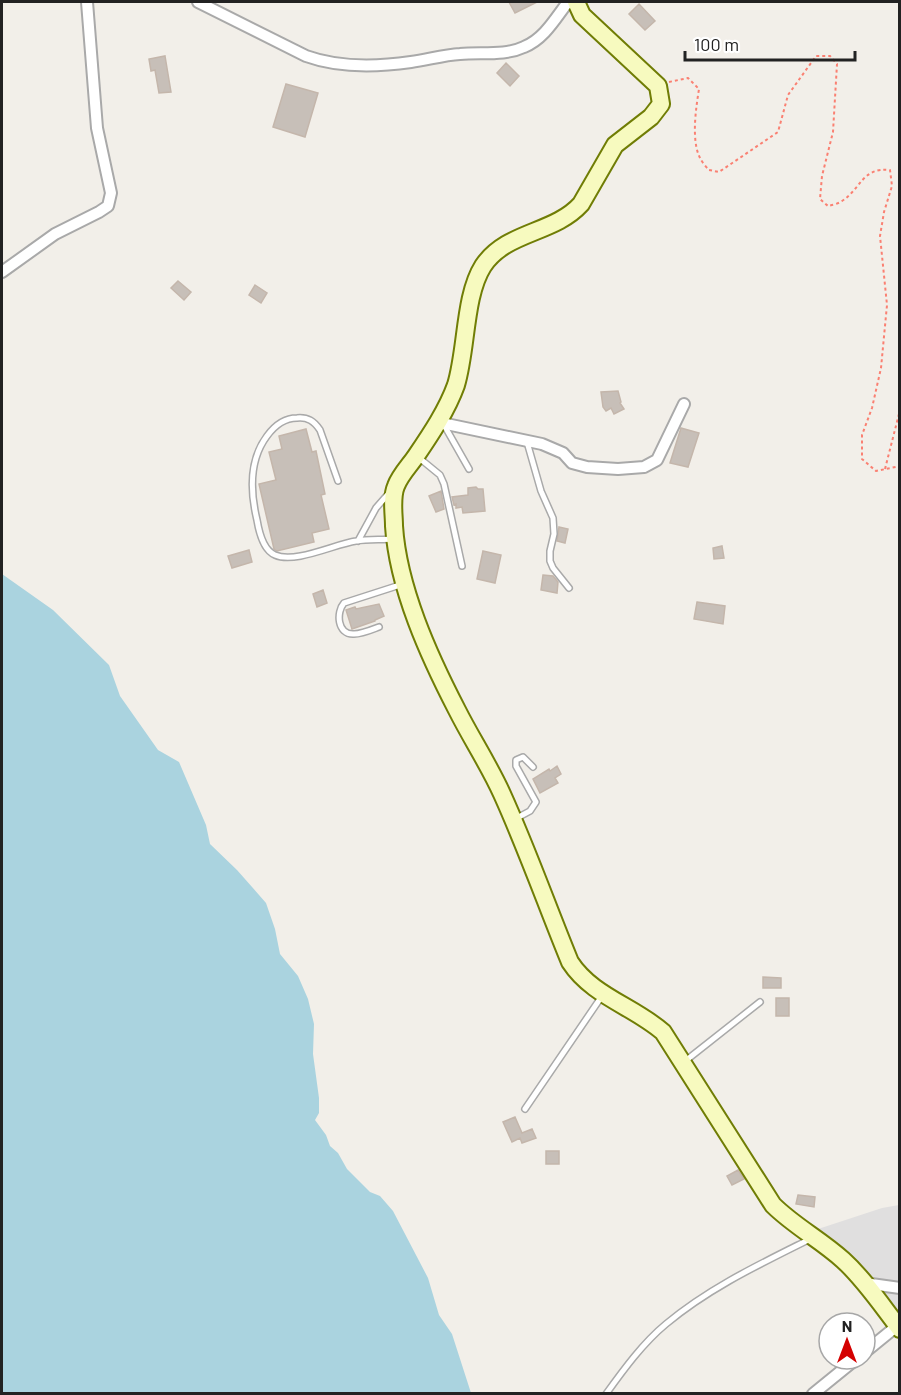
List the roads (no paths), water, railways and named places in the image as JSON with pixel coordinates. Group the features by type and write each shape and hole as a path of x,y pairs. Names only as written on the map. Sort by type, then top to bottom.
{"street":[{"path":"2,272 55,234 99,213 108,206 110,200 111,193 97,128 87,2"},
{"path":"198,2 306,56 324,62 364,65 402,63 451,55 495,53 524,48 543,35 567,2"},
{"path":"576,2 582,15 658,86 661,97 658,110 615,145 581,204 573,213 564,220 509,243 494,253 483,266 471,300 455,387 441,423 396,485 393,508 395,539 405,584 443,682 500,790 570,962 583,979 663,1032 773,1205 797,1226 842,1258 898,1328 877,1343"},
{"path":"441,423 542,444 563,453 573,463 587,467 618,470 644,467 657,460 684,404"},
{"path":"864,1283 900,1288"},
{"path":"813,1394 841,1371"}],"lane":[{"path":"338,481 320,430 315,423 308,418 292,418 281,421 272,428 262,443 254,462 252,479 252,500 262,540 268,550 274,555 295,556 358,541 395,539"},
{"path":"441,423 469,470"},
{"path":"527,441 541,491 553,518 554,534 550,561 569,588"},
{"path":"416,456 440,475 444,484 462,566"},
{"path":"358,541 376,508 396,485"},
{"path":"379,627 355,635 349,634 340,624 338,615 340,609 344,603 405,584"},
{"path":"513,820 530,811 536,802 516,766 516,760 523,757 533,766"},
{"path":"525,1109 603,994"},
{"path":"682,1063 760,1002"},
{"path":"606,1394 643,1347 664,1325 696,1301 753,1268 814,1237"}],"water":[{"path":"2,574 53,610 109,665 120,696 158,750 179,762 206,825 210,844 266,903 280,954 298,976 308,999 314,1024 313,1054 319,1098 319,1113 315,1120 347,1169 370,1192 380,1196 393,1211 428,1278 439,1315 452,1334 471,1393 2,1393"}]}
